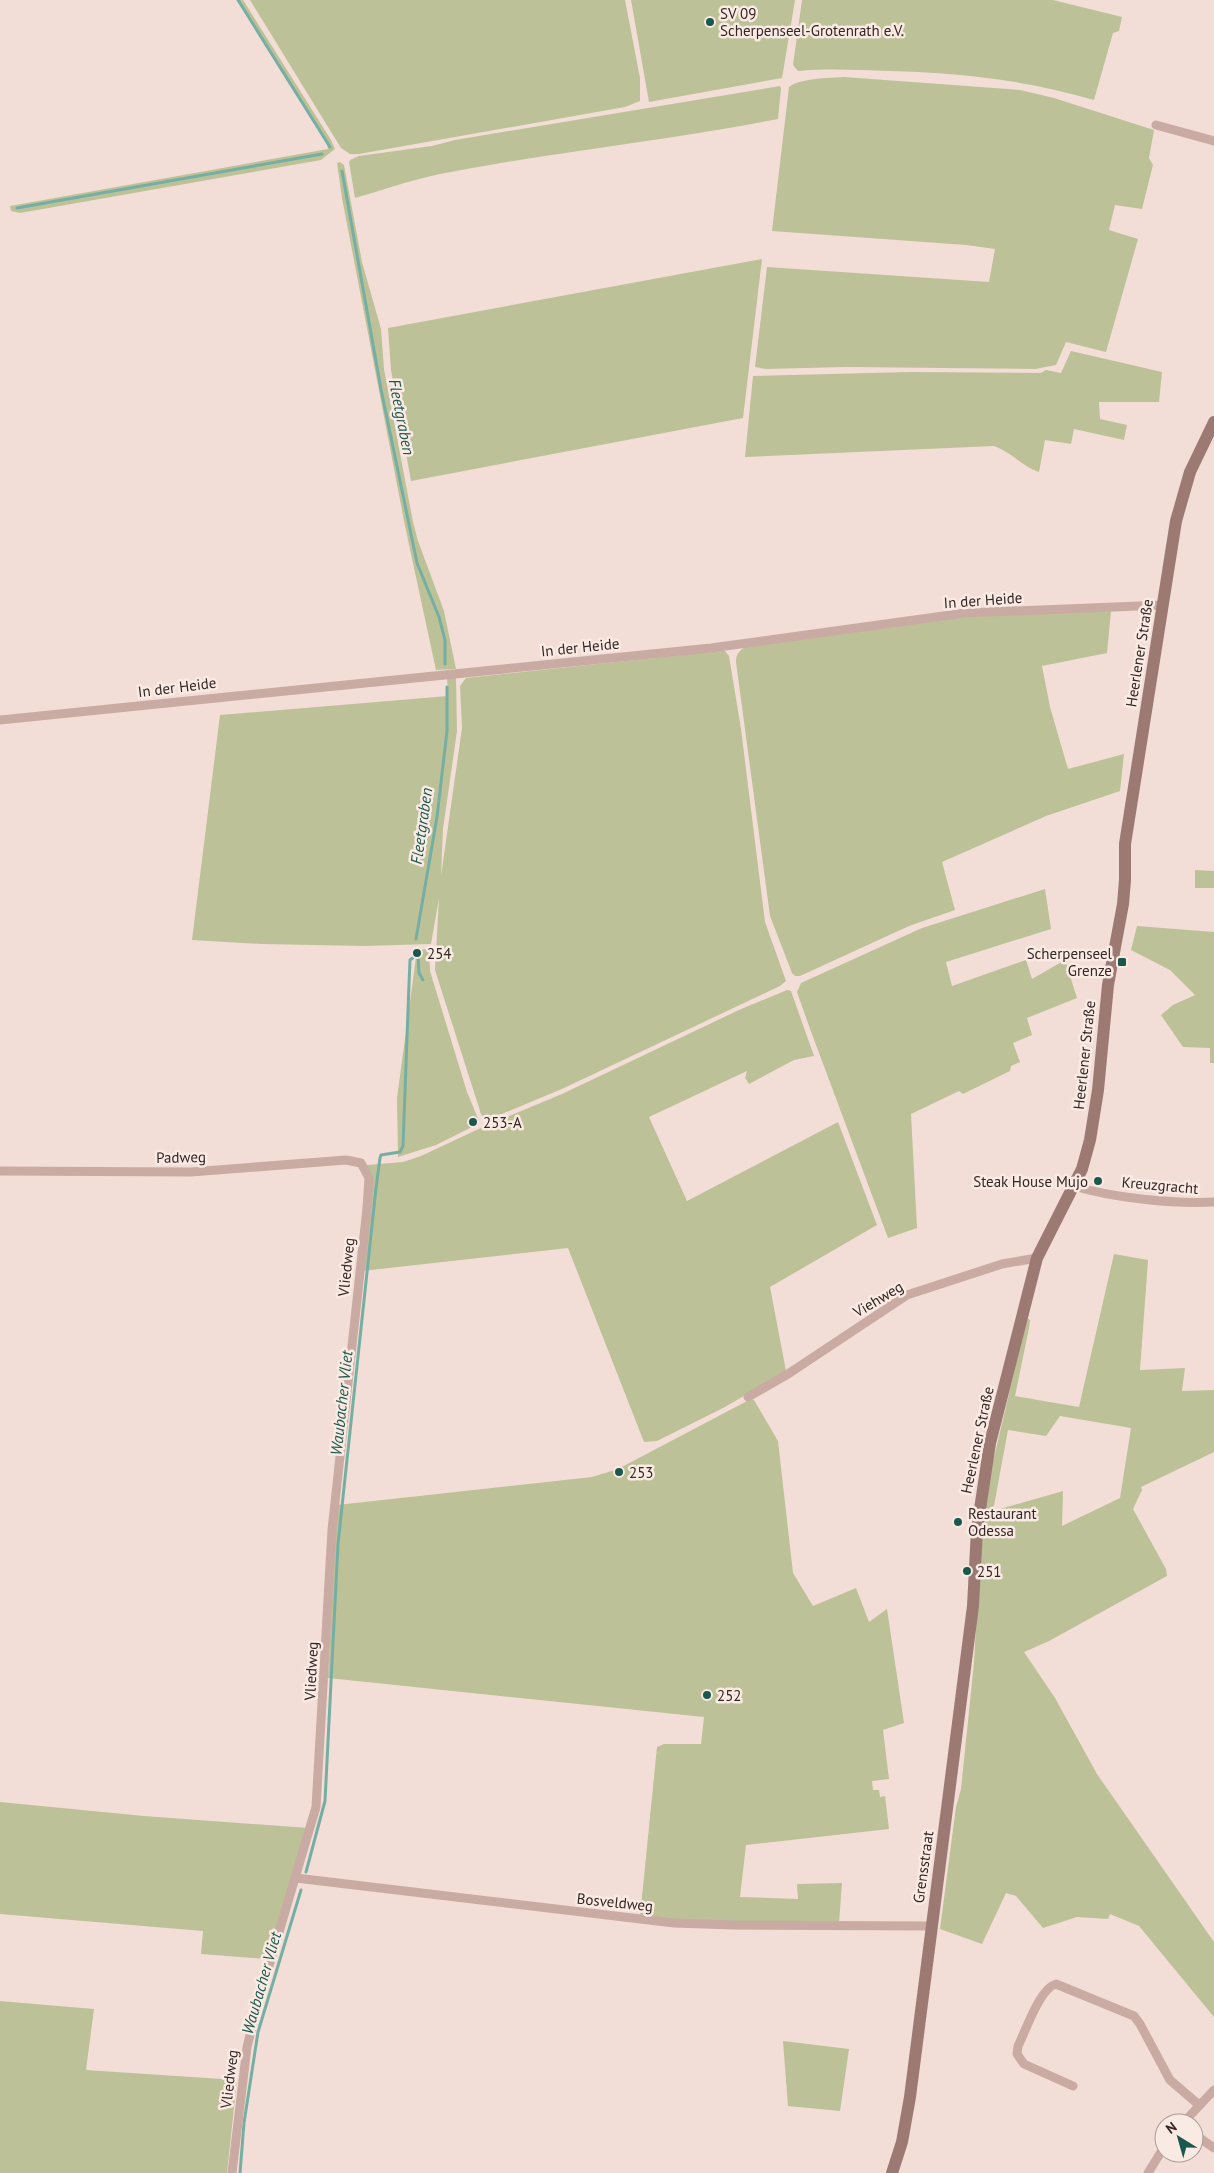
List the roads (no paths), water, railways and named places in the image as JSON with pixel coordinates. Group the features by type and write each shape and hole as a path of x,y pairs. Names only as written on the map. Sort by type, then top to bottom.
{"main road":[{"name":"Heerlener Straße","path":"975,1564 978,1520 990,1443 1037,1258 1074,1186 1088,1150 1094,1115 1104,1008 1124,888 1125,844 1180,501 1194,460 1214,422"},
{"name":"Grensstraat","path":"892,2173 902,2142 910,2097 973,1606 975,1564"}],"street":[{"path":"1156,125 1214,141"},
{"name":"In der Heide","path":"0,720 711,648 965,614 1163,605"},
{"name":"Padweg","path":"0,1171 191,1172 346,1160 361,1163"},
{"name":"Vliedweg","path":"232,2173 247,2047 258,2002 315,1816 332,1530 368,1192 368,1174 361,1163"},
{"name":"Kreuzgracht","path":"1074,1186 1094,1192 1166,1201 1214,1202"},
{"name":"Viehweg","path":"748,1397 788,1374 907,1296 1002,1264 1037,1258"},
{"name":"Bosveldweg","path":"296,1878 674,1923 932,1926"},
{"path":"1073,2086 1024,2064 1017,2054 1018,2046 1044,1993 1052,1985 1056,1984 1134,2016 1170,2080 1199,2105"},
{"path":"1192,2113 1214,2090"}],"waterway":[{"name":"Fleetgraben","path":"238,0 330,147"},
{"path":"17,208 322,154"},
{"name":"Fleetgraben","path":"342,171 381,389 417,563 439,617 445,640 445,664"},
{"name":"Fleetgraben","path":"416,939 437,817 447,731 447,687"},
{"name":"Fleetgraben","path":"418,954 419,973 423,980"},
{"name":"Waubacher Vliet","path":"306,1872 325,1801 338,1544 376,1188 381,1155 400,1152 403,1146 410,960 418,954"},
{"name":"Waubacher Vliet","path":"240,2173 244,2123 258,2032 301,1890"}],"place":[{"name":"SV 09 Scherpenseel-Grotenrath e.V.","path":"710,22"},
{"name":"254","path":"417,953"},
{"name":"Scherpenseel Grenze","path":"1122,962"},
{"name":"253-A","path":"473,1122"},
{"name":"Steak House Mujo","path":"1098,1181"},
{"name":"253","path":"619,1472"},
{"name":"Restaurant Odessa","path":"958,1522"},
{"name":"251","path":"967,1571"},
{"name":"252","path":"707,1695"}]}
